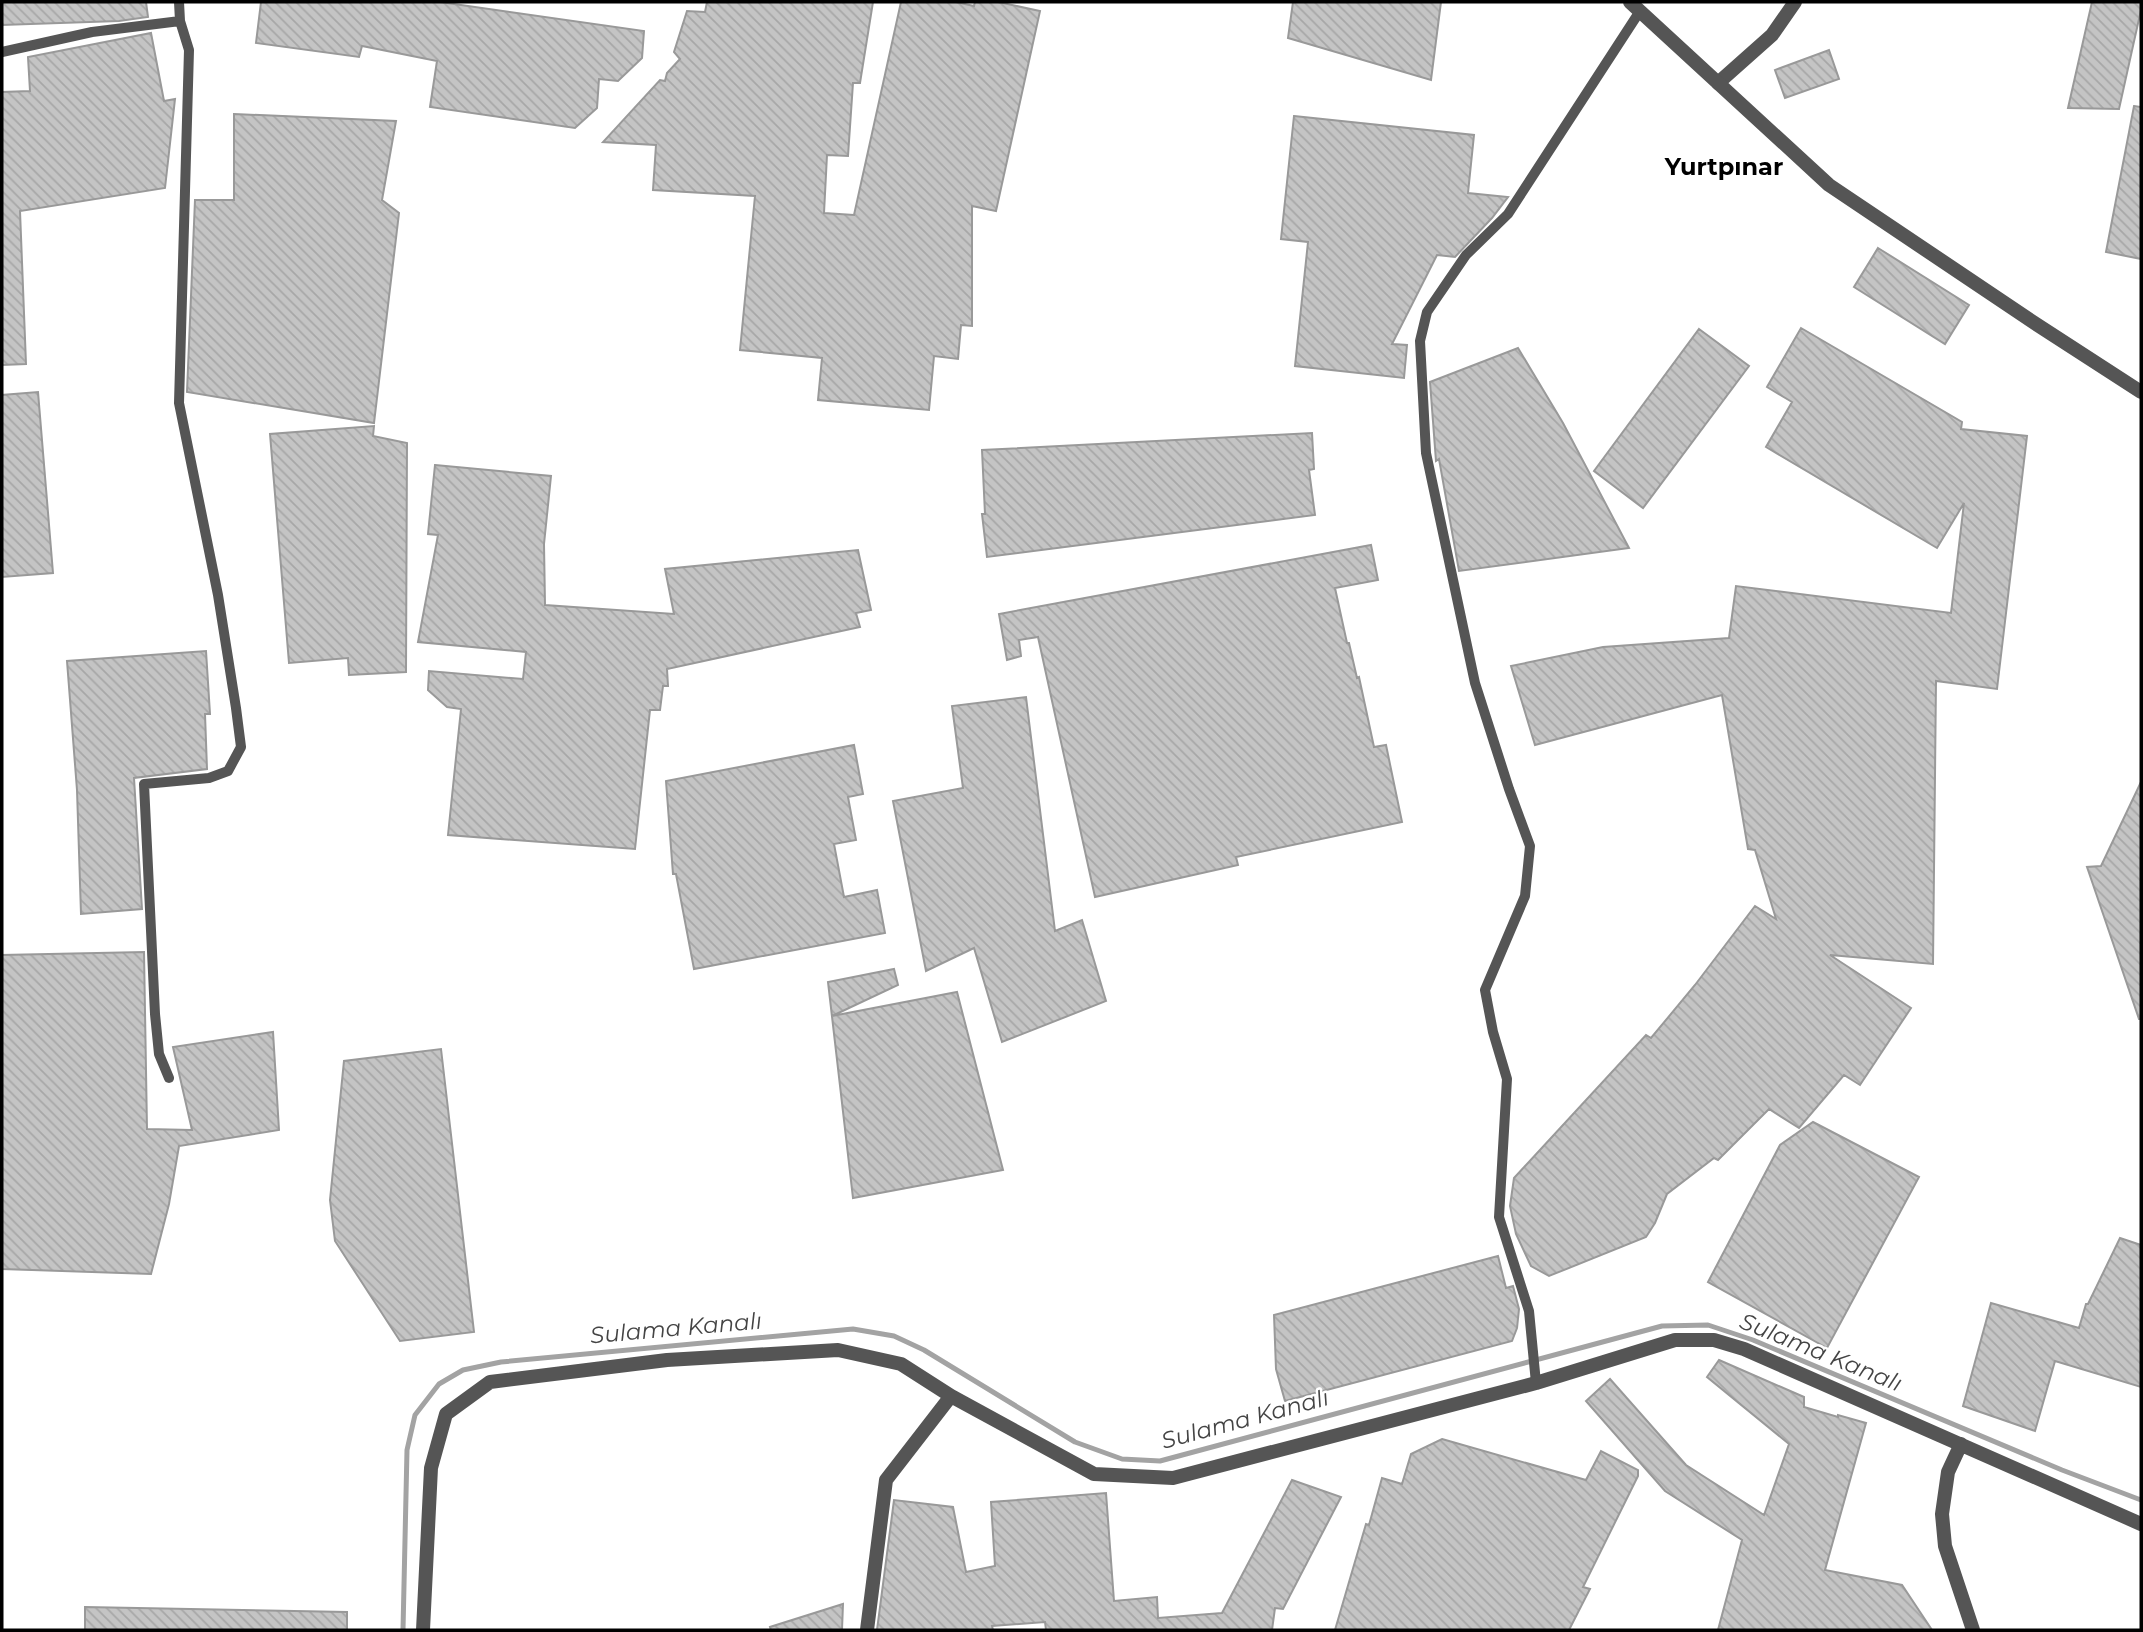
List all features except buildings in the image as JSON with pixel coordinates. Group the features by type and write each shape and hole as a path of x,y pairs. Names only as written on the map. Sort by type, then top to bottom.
{"street":[{"path":"1718,83 1772,35 1795,2"},
{"path":"1635,6 1829,185 2141,392"},
{"path":"423,1630 431,1468 446,1414 490,1382 667,1360 838,1350 901,1364 951,1396 1094,1474 1172,1478 1536,1383 1675,1340 1714,1340 1744,1349 2141,1524"},
{"path":"867,1630 886,1480 951,1396"},
{"path":"1961,1444 1948,1472 1942,1514 1945,1546 1973,1630"}],"lane":[{"path":"169,1078 159,1054 155,1014 144,784 209,778 228,771 241,747 218,595 179,403 189,50 180,21 179,2"},
{"path":"1536,1383 1529,1311 1499,1217 1507,1079 1493,1032 1485,990 1525,896 1530,846 1475,683 1426,453 1420,341 1427,312 1466,255 1508,214 1635,6"},
{"path":"2,52 92,32 180,21"}],"waterway":[{"name":"Sulama Kanalı","path":"403,1630 407,1450 415,1415 439,1384 463,1370 501,1362 853,1329 894,1336 924,1350 1075,1442 1122,1459 1160,1461 1662,1326 1708,1325 1753,1340 2062,1470 2141,1500"}],"district":[{"name":"Yurtpınar","path":"1724,166"}]}
